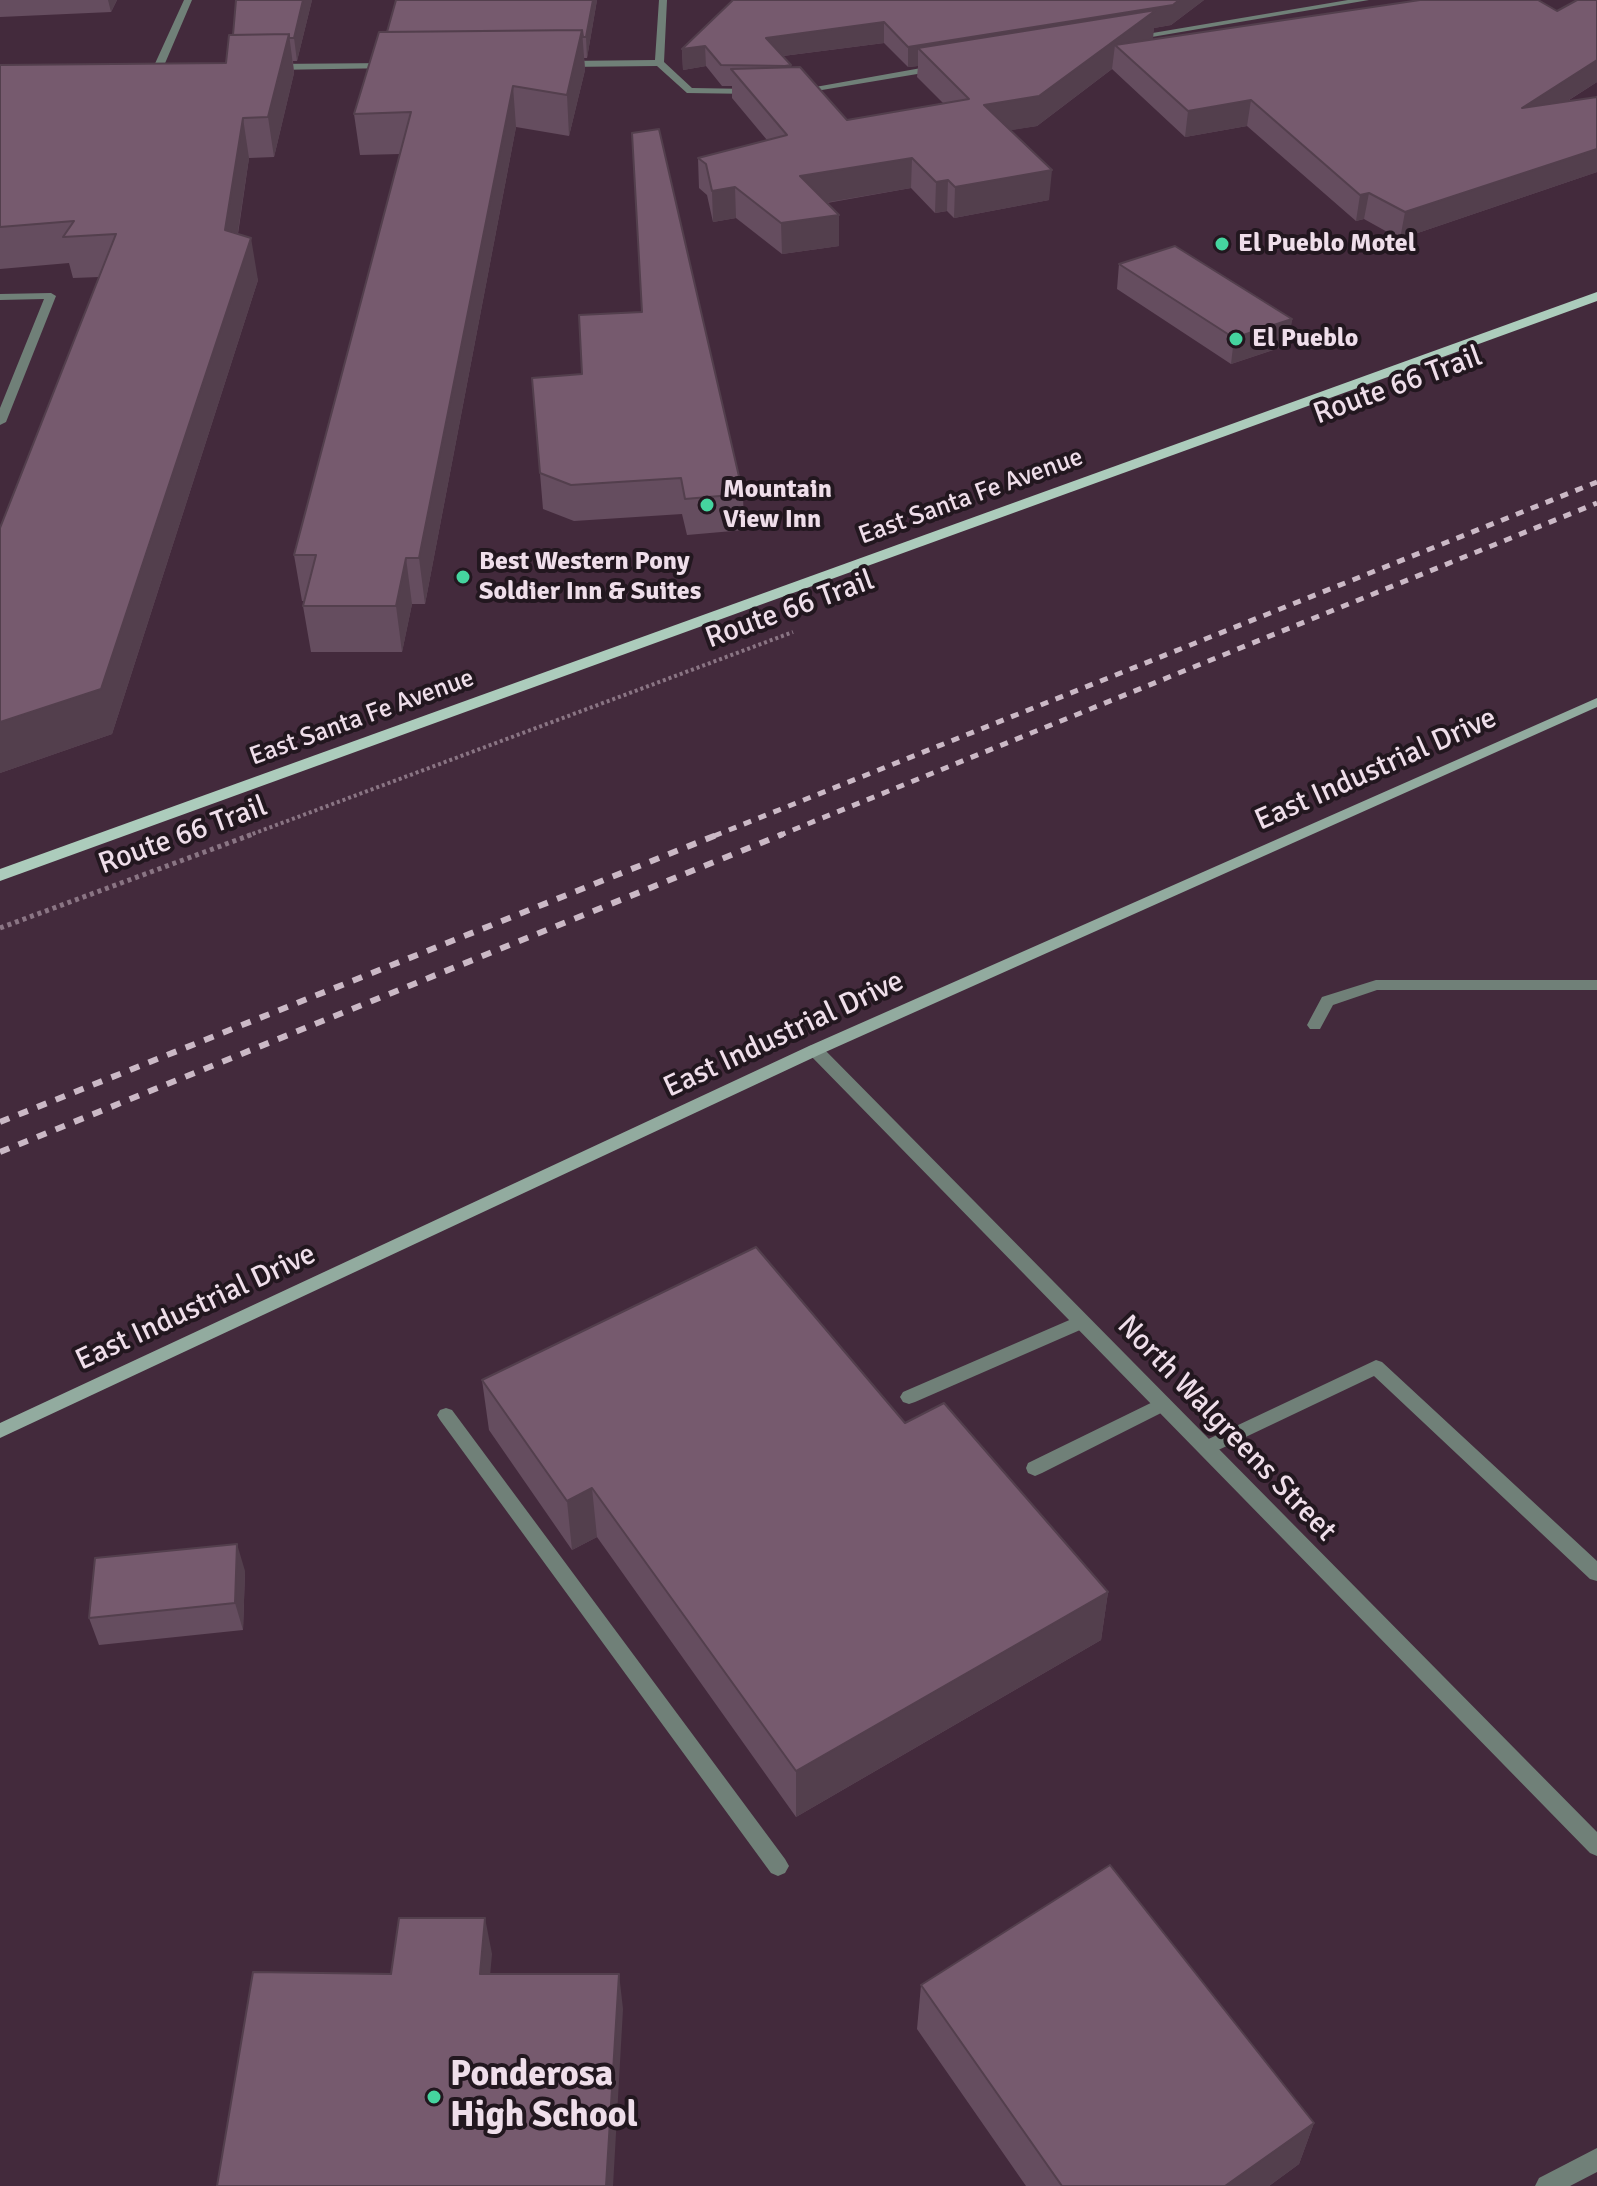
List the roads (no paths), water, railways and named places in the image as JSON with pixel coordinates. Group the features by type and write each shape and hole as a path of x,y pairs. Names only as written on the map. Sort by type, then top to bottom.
{"main road":[{"name":"East Santa Fe Avenue","path":"0,875 1597,296"}],"street":[{"path":"158,68 188,0"},
{"path":"659,63 663,0"},
{"path":"1130,38 1365,0"},
{"path":"549,64 659,63 690,91 769,93"},
{"path":"268,67 408,65"},
{"path":"785,93 957,65"},
{"path":"142,69 174,68"},
{"path":"0,297 51,296 0,422"},
{"name":"East Industrial Drive","path":"0,1431 815,1050 1597,702"},
{"path":"1315,1025 1327,1001 1376,985 1597,985"},
{"name":"North Walgreens Street","path":"815,1050 1597,1846"},
{"path":"909,1397 1081,1322"},
{"path":"1206,1448 1376,1367 1597,1573"},
{"path":"1035,1468 1163,1404"},
{"path":"446,1415 778,1866"},
{"path":"1547,2186 1597,2159"}],"railway":[{"path":"714,836 1597,482"},
{"path":"778,836 1597,503"},
{"path":"0,1122 719,834"},
{"path":"0,1152 783,834"}],"place":[{"name":"El Pueblo Motel","path":"1222,244"},
{"name":"El Pueblo","path":"1236,339"},
{"name":"Mountain View Inn","path":"707,505"},
{"name":"Best Western Pony Soldier Inn & Suites","path":"463,577"},
{"name":"Ponderosa High School","path":"434,2097"}]}
